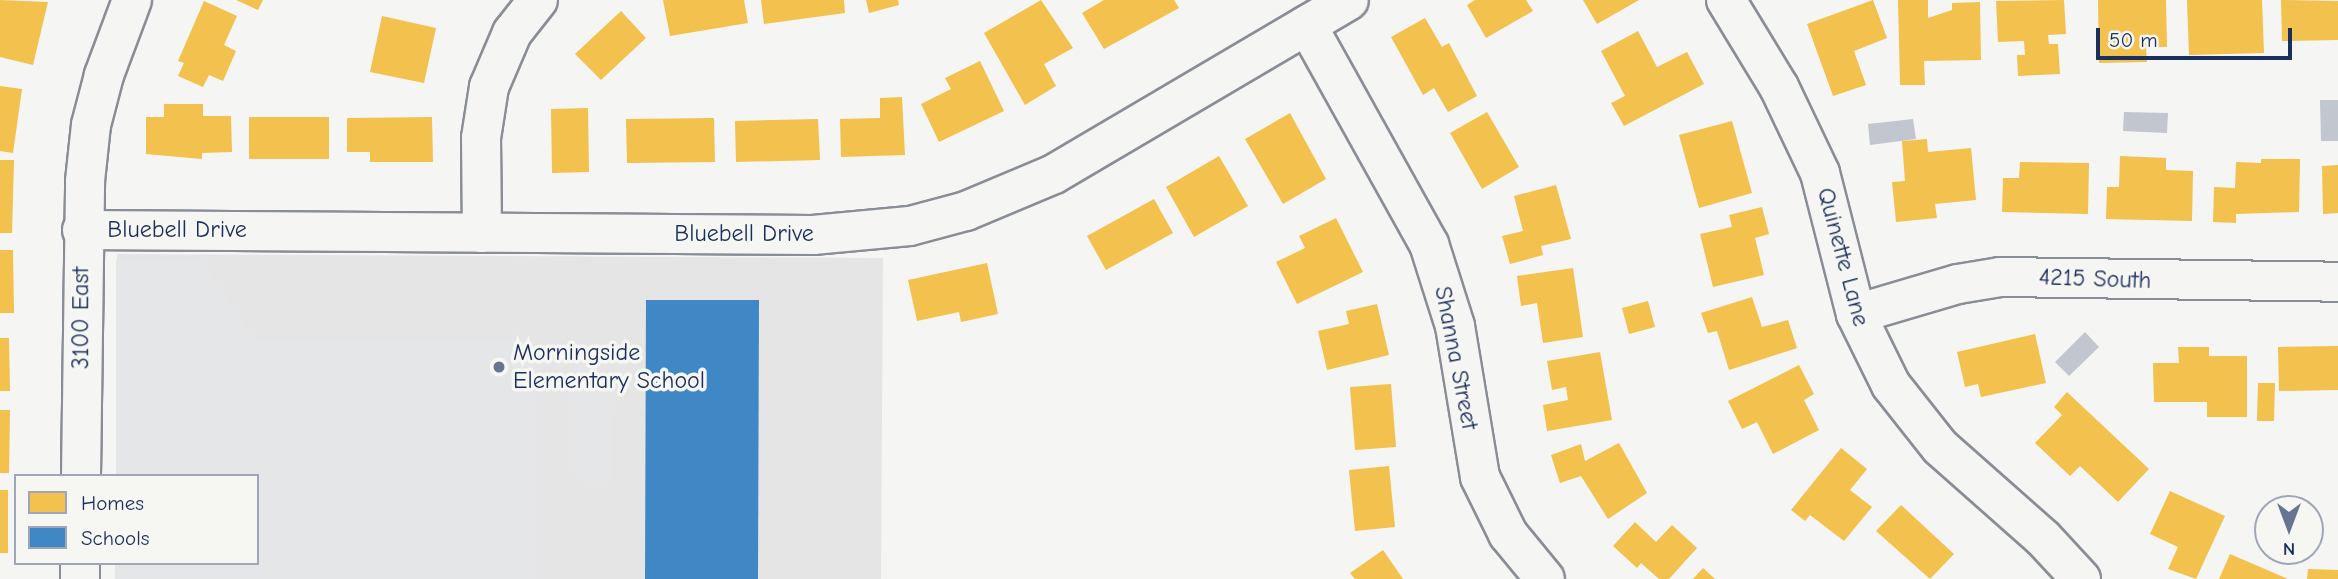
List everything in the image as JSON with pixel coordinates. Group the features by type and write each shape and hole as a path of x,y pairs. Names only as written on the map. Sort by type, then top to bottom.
{"street":[{"name":"3100 East","path":"81,474 82,230 91,125 132,0"},
{"path":"482,233 481,138 489,87 512,33 538,0"},
{"name":"Bluebell Drive","path":"82,230 813,235 876,232 936,220 1055,174 1349,0"},
{"name":"Quinette Lane","path":"1734,3 1779,87 1820,173 1856,314 1884,374 1922,428 2081,579"},
{"name":"Shanna Street","path":"1307,24 1429,244 1455,326 1480,477 1508,534 1545,579"},
{"name":"4215 South","path":"1856,314 1958,284 2000,277 2338,282"}],"shaded area":[{"path":"2320,100 2338,100 2338,141 2321,141"},
{"path":"2124,112 2168,113 2167,133 2123,131"},
{"path":"1913,119 1916,139 1870,145 1868,124"},
{"name":"Morningside Elementary School","path":"117,254 883,258 881,579 115,579 115,565 259,565 259,474 116,474"},
{"path":"116,259 201,259 253,339 535,339 535,579 115,579 115,565 259,565 259,474 116,474"},
{"path":"2085,332 2099,347 2069,376 2055,362"},
{"path":"575,364 591,364 592,379 607,380 614,474 602,486 594,487 575,471"}],"building: Homes":[{"path":"0,0 48,2 33,65 0,57"},
{"path":"236,0 263,0 258,10"},
{"path":"663,0 744,0 748,23 670,36"},
{"path":"761,0 844,0 845,13 764,24"},
{"path":"866,0 898,0 899,5 869,13"},
{"path":"1041,0 1073,48 1044,64 1056,86 1025,105 984,33"},
{"path":"1104,0 1174,0 1179,8 1104,49 1082,13"},
{"path":"1475,0 1526,0 1533,11 1486,38 1467,5"},
{"path":"1583,0 1639,0 1597,24"},
{"path":"1873,0 1887,38 1854,51 1866,85 1833,96 1807,24"},
{"path":"1898,0 1928,0 1928,18 1952,10 1952,3 1980,2 1981,60 1924,61 1925,85 1900,85"},
{"path":"2064,0 2066,34 2048,35 2049,44 2058,44 2060,74 2018,76 2017,55 2025,55 2024,41 1998,42 1996,1"},
{"path":"2098,0 2166,0 2167,47 2146,47 2147,62 2099,63"},
{"path":"2187,0 2262,0 2264,53 2189,55"},
{"path":"2281,0 2338,1 2338,40 2282,41"},
{"path":"204,1 237,16 224,45 236,51 223,81 209,75 203,87 178,76 184,63 178,61"},
{"path":"621,11 646,38 601,80 575,54"},
{"path":"382,16 436,28 424,83 370,72"},
{"path":"1425,18 1442,47 1449,43 1477,96 1448,112 1434,88 1423,95 1391,37"},
{"path":"1638,31 1657,67 1687,52 1704,84 1624,126 1611,103 1625,96 1601,51"},
{"path":"980,61 1004,111 939,142 921,104 951,89 945,78"},
{"path":"0,86 22,89 13,153 0,151"},
{"path":"902,97 905,155 841,157 840,119 880,118 880,98"},
{"path":"164,104 203,104 203,116 231,116 232,152 202,153 202,159 146,154 146,117 164,117"},
{"path":"588,108 589,172 552,173 551,109"},
{"path":"1487,112 1519,167 1482,189 1450,133"},
{"path":"1290,113 1326,179 1283,204 1245,139"},
{"path":"249,117 329,117 329,159 249,159"},
{"path":"432,117 433,162 370,162 370,152 347,152 347,118"},
{"path":"714,118 715,162 627,163 626,119"},
{"path":"818,119 820,160 736,162 735,121"},
{"path":"1732,121 1752,193 1699,208 1679,135"},
{"path":"1927,139 1928,152 1971,148 1976,200 1935,204 1937,218 1896,222 1892,182 1905,181 1902,141"},
{"path":"1219,156 1248,206 1194,237 1166,187"},
{"path":"2120,156 2166,158 2166,170 2193,171 2192,221 2106,219 2107,187 2119,187"},
{"path":"2261,159 2300,159 2299,212 2236,214 2236,223 2213,222 2214,187 2235,188 2236,162 2261,163"},
{"path":"0,160 14,160 12,233 0,233"},
{"path":"2020,162 2089,163 2088,214 2002,212 2003,178 2019,178"},
{"path":"2338,165 2338,213 2323,214 2322,166"},
{"path":"1556,185 1571,239 1541,246 1543,255 1510,264 1502,236 1523,231 1514,196"},
{"path":"1154,199 1173,233 1106,270 1087,236"},
{"path":"1762,207 1769,234 1755,238 1764,275 1713,287 1700,234 1732,227 1729,215"},
{"path":"1336,218 1363,272 1297,304 1276,262 1305,248 1299,236"},
{"path":"0,250 13,250 14,313 0,313"},
{"path":"987,263 998,314 961,322 959,312 917,321 908,280"},
{"path":"1573,268 1583,337 1543,343 1537,303 1521,306 1517,276"},
{"path":"1752,297 1762,327 1788,320 1797,348 1729,370 1717,331 1708,333 1701,313"},
{"path":"1648,301 1655,327 1629,334 1622,308"},
{"path":"1377,304 1389,355 1327,370 1318,331 1349,324 1346,311"},
{"path":"2035,334 2046,383 1981,397 1978,384 1965,387 1957,352"},
{"path":"0,338 9,338 10,391 0,391"},
{"path":"2338,346 2338,390 2279,391 2278,347"},
{"path":"2178,347 2209,347 2209,356 2247,356 2247,417 2207,417 2207,402 2154,402 2153,363 2179,363"},
{"path":"1600,352 1612,420 1547,431 1543,405 1568,400 1566,387 1552,390 1547,361"},
{"path":"1799,365 1814,394 1804,400 1819,430 1773,454 1757,422 1742,429 1728,401"},
{"path":"2258,383 2275,383 2274,421 2257,421"},
{"path":"1391,384 1396,447 1355,450 1350,387"},
{"path":"2067,392 2149,469 2118,502 2080,466 2070,476 2035,443 2062,415 2054,407"},
{"path":"0,410 10,410 9,473 0,473"},
{"path":"1619,443 1647,493 1608,519 1581,476 1560,483 1551,455 1581,444 1585,461"},
{"path":"1841,448 1867,469 1850,490 1872,507 1844,541 1810,515 1805,521 1791,510"},
{"path":"1389,466 1395,527 1355,531 1349,470"},
{"path":"0,490 8,490 8,553 0,553"},
{"path":"2170,491 2225,516 2196,579 2168,569 2178,547 2150,534"},
{"path":"1901,505 1954,554 1930,579 1876,531"},
{"path":"1635,522 1656,542 1672,525 1697,548 1669,579 1659,579 1641,563 1637,568 1613,546"},
{"path":"1383,550 1403,579 1355,579 1350,573"},
{"path":"2230,554 2288,579 2219,579"},
{"path":"1703,568 1715,579 1693,579"},
{"path":"2308,569 2338,570 2338,579 2307,579"}],"building: Schools":[{"path":"646,300 759,300 758,579 645,579"}],"place":[{"name":"Morningside Elementary School","path":"499,367"}]}
